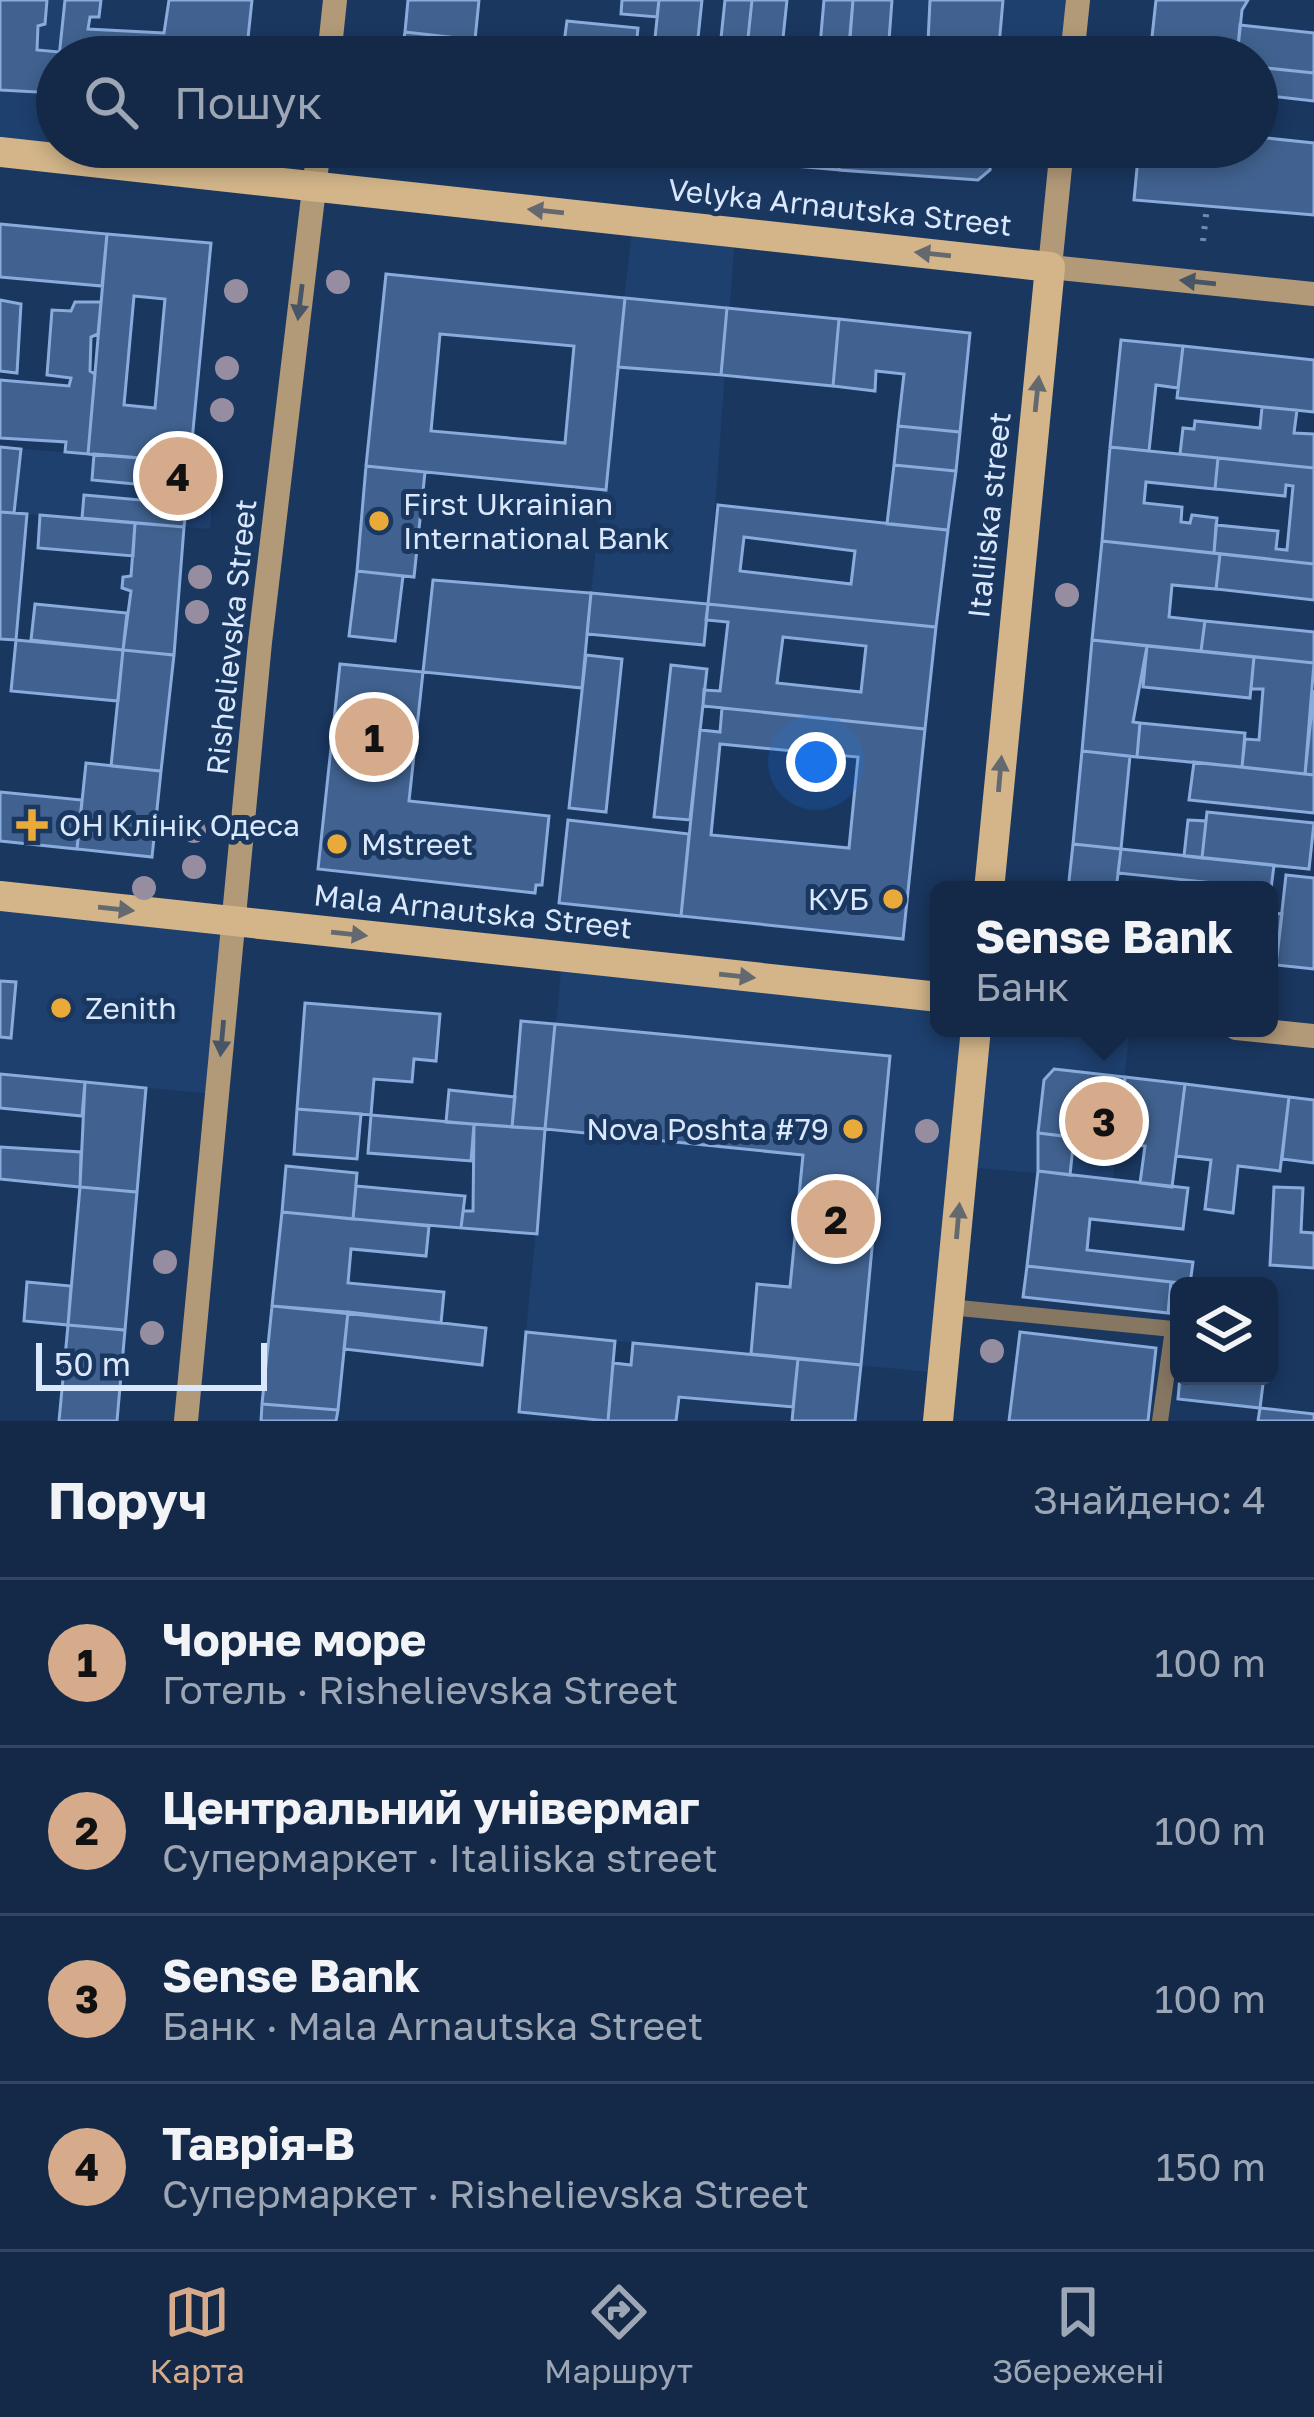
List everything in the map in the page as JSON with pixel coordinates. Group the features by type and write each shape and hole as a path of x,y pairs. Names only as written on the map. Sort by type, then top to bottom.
{"main road":[{"path":"331,36 335,0"},
{"path":"1074,36 1078,0"},
{"name":"Velyka Arnautska Street","path":"0,152 36,156"},
{"name":"Velyka Arnautska Street","path":"148,168 1314,294"},
{"name":"Rishelievska Street","path":"186,1421 274,505 317,168"},
{"name":"Italiiska street","path":"990,881 1060,168"},
{"name":"Mala Arnautska Street","path":"0,896 930,996"},
{"path":"1278,1032 1314,1036"},
{"path":"938,1421 975,1037"}],"lane":[{"path":"950,1307 1173,1329 1160,1421"}],"path":[{"path":"1203,241 1207,206"}],"shaded area":[{"path":"0,0 65,0 61,36 36,36 36,150 0,146"},
{"path":"853,0 1074,0 1070,36 850,36"},
{"path":"633,222 735,235 708,604 591,593"},
{"path":"0,447 215,465 210,529 0,512"},
{"path":"0,900 226,923 214,1094 0,1074"},
{"path":"562,962 930,1003 930,1037 970,1037 939,1373 526,1332"},
{"path":"979,1037 1129,1037 1113,1180 967,1167"}],"building":[{"path":"0,0 47,0 45,24 38,26 36,36 36,92 0,90"},
{"path":"65,0 101,0 99,17 90,17 88,29 164,33 169,0 252,0 248,36 61,36"},
{"path":"408,0 479,0 475,36 405,32"},
{"path":"622,0 659,0 657,17 621,14"},
{"path":"659,0 702,0 698,36 655,36"},
{"path":"725,0 752,0 748,36 721,36"},
{"path":"752,0 787,0 783,36 748,36"},
{"path":"824,0 853,0 850,36 821,36"},
{"path":"853,0 892,0 889,36 850,36"},
{"path":"930,0 1003,0 1000,36 928,36"},
{"path":"1156,0 1248,0 1239,36 1152,36"},
{"path":"567,21 638,28 637,36 565,36"},
{"path":"1240,25 1314,33 1314,73 1278,69 1278,36 1239,36"},
{"path":"1278,69 1314,73 1314,101 1278,97"},
{"path":"1278,139 1314,143 1314,215 1134,200 1137,168 1278,168"},
{"path":"839,168 990,168 978,180"},
{"path":"0,224 107,234 102,286 0,277"},
{"path":"107,234 211,243 190,462 88,454","holes":["134,296 165,299 155,408 124,405"]},
{"path":"386,274 625,298 606,490 366,466","holes":["440,334 574,346 565,443 431,431"]},
{"path":"625,298 727,308 721,375 618,367"},
{"path":"0,300 21,304 17,373 0,371"},
{"path":"75,302 101,302 98,334 91,337 90,371 95,374 88,454 65,452 66,442 0,438 0,380 69,386 71,378 47,375 52,310 71,311"},
{"path":"727,308 839,319 833,386 721,375"},
{"path":"839,319 970,333 960,432 898,426 904,374 876,371 875,391 833,386"},
{"path":"1121,340 1183,346 1178,388 1156,385 1149,451 1110,447"},
{"path":"1183,346 1314,360 1314,412 1177,398"},
{"path":"1262,407 1297,410 1294,433 1314,434 1314,468 1180,454 1183,428 1194,429 1195,421 1260,428"},
{"path":"898,426 960,432 956,471 894,465"},
{"path":"0,447 21,449 14,513 0,512"},
{"path":"1110,447 1218,458 1215,489 1146,482 1144,503 1182,507 1181,522 1190,523 1192,515 1217,518 1214,553 1102,541"},
{"path":"94,454 190,462 188,489 92,480"},
{"path":"1218,458 1314,468 1314,564 1214,553 1216,525 1278,531 1276,549 1287,550 1293,486 1286,485 1285,496 1215,489"},
{"path":"894,465 956,471 948,530 887,524"},
{"path":"366,466 425,472 414,577 357,571"},
{"path":"84,495 187,504 184,527 82,518"},
{"path":"718,505 948,530 936,627 708,604","holes":["744,537 855,551 851,584 740,571"]},
{"path":"0,512 27,514 16,640 0,639"},
{"path":"40,515 135,523 133,556 38,548"},
{"path":"135,523 184,527 174,655 123,650 131,591 122,588 123,577 131,576"},
{"path":"1102,541 1220,554 1216,589 1172,585 1169,617 1205,621 1201,651 1092,640"},
{"path":"1220,554 1314,564 1314,600 1216,589"},
{"path":"357,571 403,576 395,641 349,636"},
{"path":"433,580 591,593 582,688 423,672"},
{"path":"591,593 708,604 704,645 587,634"},
{"path":"35,604 127,613 123,650 31,640"},
{"path":"708,604 936,627 925,729 703,706 704,690 720,691 728,622 706,620","holes":["783,637 866,646 861,692 777,683"]},
{"path":"1205,621 1314,632 1314,663 1201,651"},
{"path":"16,640 123,650 118,701 11,691"},
{"path":"1092,640 1147,646 1133,722 1140,723 1137,757 1082,751"},
{"path":"1147,646 1254,657 1250,698 1143,687"},
{"path":"123,650 174,655 161,771 111,766"},
{"path":"586,655 622,659 606,812 569,808"},
{"path":"1254,657 1314,663 1305,774 1242,767 1245,739 1259,740 1263,689 1251,689"},
{"path":"340,664 423,672 409,801 549,816 542,885 536,885 535,893 318,869"},
{"path":"671,665 707,669 690,820 654,817"},
{"path":"1314,690 1314,775 1305,774"},
{"path":"722,708 925,729 903,939 681,916 700,730 720,732","holes":["720,744 858,757 849,848 711,835"]},
{"path":"1140,723 1245,733 1242,767 1137,757"},
{"path":"1082,751 1130,756 1121,849 1073,844"},
{"path":"1194,762 1314,775 1314,813 1189,800"},
{"path":"86,763 161,771 152,857 77,849"},
{"path":"0,792 82,800 77,849 0,841"},
{"path":"1207,812 1314,823 1309,869 1202,858"},
{"path":"568,820 689,834 681,916 559,903"},
{"path":"1188,820 1206,821 1202,858 1184,856"},
{"path":"1073,844 1121,849 1117,881 1069,881"},
{"path":"1121,849 1274,865 1272,881 1194,881 1118,873"},
{"path":"1286,875 1314,878 1314,969 1278,965"},
{"path":"0,981 16,982 11,1038 0,1037"},
{"path":"305,1003 440,1014 436,1061 414,1059 412,1082 374,1079 371,1115 297,1109"},
{"path":"521,1021 555,1024 545,1129 512,1127"},
{"path":"555,1024 890,1056 861,1365 751,1354 757,1284 790,1287 803,1155 545,1129"},
{"path":"1054,1069 1125,1077 1117,1143 1038,1133 1044,1080"},
{"path":"0,1074 85,1082 82,1116 0,1108"},
{"path":"1125,1077 1185,1084 1172,1187 1140,1183 1145,1146 1117,1143"},
{"path":"85,1082 146,1088 137,1192 80,1187"},
{"path":"1185,1084 1289,1097 1280,1171 1238,1166 1233,1213 1205,1209 1211,1160 1176,1156"},
{"path":"449,1090 515,1097 512,1127 446,1122"},
{"path":"1289,1097 1314,1100 1314,1163 1282,1159"},
{"path":"297,1109 361,1114 357,1159 294,1154"},
{"path":"371,1115 474,1124 471,1161 368,1153"},
{"path":"474,1124 545,1129 537,1234 461,1228 463,1211 473,1211"},
{"path":"1038,1133 1074,1137 1070,1175 1038,1171"},
{"path":"0,1147 81,1152 80,1187 0,1179"},
{"path":"286,1166 357,1173 353,1219 282,1212"},
{"path":"1038,1171 1188,1188 1183,1229 1090,1219 1087,1250 1193,1262 1191,1277 1170,1277 1170,1282 1027,1266"},
{"path":"356,1186 465,1196 461,1228 353,1219"},
{"path":"80,1187 137,1192 125,1330 68,1325"},
{"path":"1274,1187 1303,1188 1301,1232 1314,1233 1314,1268 1270,1265"},
{"path":"282,1212 429,1226 426,1256 351,1249 348,1283 444,1292 441,1323 272,1306"},
{"path":"1027,1266 1170,1282 1168,1313 1023,1297"},
{"path":"27,1282 71,1286 68,1325 24,1321"},
{"path":"272,1306 348,1312 338,1410 262,1404"},
{"path":"348,1312 486,1328 482,1365 344,1349"},
{"path":"68,1325 125,1330 117,1421 59,1421"},
{"path":"526,1332 615,1341 608,1421 519,1412"},
{"path":"1020,1332 1156,1348 1148,1421 1009,1421"},
{"path":"633,1343 798,1359 793,1407 679,1397 676,1421 608,1421 613,1363 631,1365"},
{"path":"798,1359 861,1365 855,1421 792,1421"},
{"path":"1179,1385 1263,1385 1260,1408 1178,1399"},
{"path":"262,1404 338,1410 336,1421 261,1421"},
{"path":"1260,1408 1314,1414 1314,1421 1258,1421"}],"place":[{"name":"Таврія-В","path":"178,476"},
{"name":"First Ukrainian International Bank","path":"379,521"},
{"name":"Чорне море","path":"374,737"},
{"name":"ОН Клінік Одеса","path":"32,825"},
{"name":"Mstreet","path":"337,844"},
{"name":"КУБ","path":"893,899"},
{"name":"Zenith","path":"61,1008"},
{"name":"Sense Bank","path":"1104,1121"},
{"name":"Nova Poshta #79","path":"853,1129"},
{"name":"Центральний універмаг","path":"836,1219"}]}
